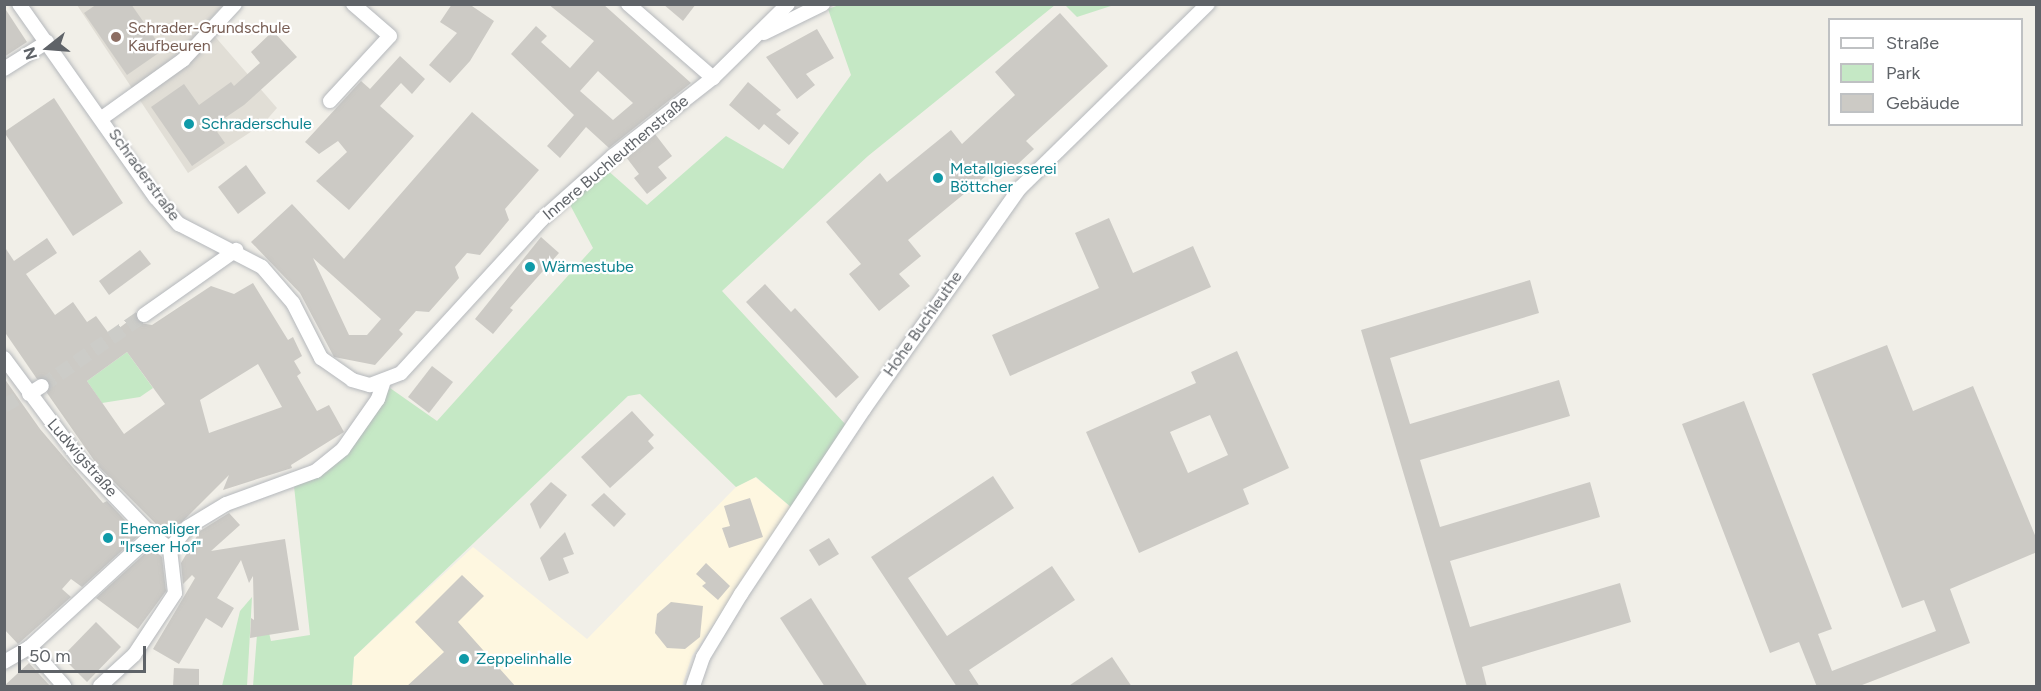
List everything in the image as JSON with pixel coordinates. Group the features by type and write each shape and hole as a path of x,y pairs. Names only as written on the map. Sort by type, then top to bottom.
{"street":[{"name":"Schraderstraße","path":"20,4 156,198 179,224 192,234 236,250 276,280 321,358 335,370 370,385 384,381"},
{"path":"102,118 183,60 235,4"},
{"path":"330,101 390,36 353,4"},
{"path":"628,4 713,78"},
{"name":"Innere Buchleuthenstraße","path":"384,381 401,373 420,356 542,219 613,156 713,78 788,4"},
{"name":"Innere Buchleuthenstraße","path":"752,39 823,4"},
{"name":"Hohe Buchleuthe","path":"693,687 703,657 741,594 864,410 1020,188 1208,4"},
{"path":"4,69 47,42"},
{"path":"144,315 236,250"},
{"name":"Ludwigstraße","path":"4,358 25,395 80,460 152,535 170,549"},
{"path":"100,687 134,655 175,593 170,549 188,527 226,504 316,471 343,449 378,399 384,381"},
{"path":"25,395 42,386"},
{"path":"7,655 30,646 152,535"},
{"path":"30,646 64,687"}],"shaded area":[{"path":"77,5 223,5 205,25 277,108 263,124 188,173"},
{"path":"755,477 792,508 692,656 682,686 352,686 354,657 473,547 587,639 736,487"}],"green space":[{"path":"839,5 1055,5 868,156 722,291 846,425 792,508 756,477 736,487 640,394 628,396 354,657 352,686 253,686 260,596 271,641 310,635 294,486 348,453 390,388 437,421 593,248 568,201 606,169 647,205 726,136 783,169 851,75 828,9"},
{"path":"1065,5 1114,5 1077,17"},
{"path":"127,352 153,388 140,397 102,403 87,381"},
{"path":"252,597 247,686 222,686 240,611"}],"building":[{"path":"97,4 131,4 163,50 127,75 84,13"},
{"path":"452,4 469,4 494,21 470,61 450,83 429,65 457,33 440,22"},
{"path":"548,4 603,4 691,83 609,148 586,127 560,158 547,146 574,115 511,54 536,26 547,36 541,42 570,68 594,41","holes":["598,71 633,103 613,120 580,91"]},
{"path":"663,4 696,4 683,21"},
{"path":"4,7 27,42 4,57"},
{"path":"1060,13 1108,66 1026,141 1034,149 1006,175 998,166 908,240 921,256 899,274 910,286 879,311 849,274 861,264 826,222 880,173 887,182 951,130 962,144 1015,95 995,72"},
{"path":"817,29 834,58 806,74 815,85 797,99 766,57"},
{"path":"273,31 297,57 244,105 213,126 225,143 192,166 151,107 184,84 199,105 231,82 234,86 260,63 251,52"},
{"path":"400,56 425,79 412,94 401,83 380,106 414,136 349,210 316,181 347,152 338,141 319,154 305,142 361,81 370,89"},
{"path":"748,82 781,110 776,114 799,133 789,145 764,124 759,130 729,105"},
{"path":"54,98 123,203 73,236 4,132"},
{"path":"472,112 539,170 505,209 509,220 480,255 467,253 455,267 459,278 429,312 416,311 399,330 403,334 375,365 334,357 300,293 251,242 292,204 344,259","holes":["313,258 381,319 367,335 349,335"]},
{"path":"655,134 672,156 658,167 667,178 647,194 634,178 639,174 626,157"},
{"path":"246,165 266,193 238,214 218,187"},
{"path":"1109,218 1133,273 1193,246 1211,287 1010,376 992,335 1099,288 1075,233"},
{"path":"541,237 559,253 510,308 513,310 493,334 475,319"},
{"path":"47,238 57,253 26,274 55,315 73,302 87,322 96,316 110,335 135,316 140,323 152,325 211,286 234,294 253,283 288,340 293,337 302,356 294,361 301,373 297,376 317,411 329,405 344,432 291,465 292,468 223,490 229,475 168,536 98,466 47,393 49,381 37,379 4,331 4,246 14,261","holes":["127,352 165,404 124,434 87,381","258,364 282,407 209,433 200,400"]},
{"path":"140,250 151,264 109,295 99,281"},
{"path":"1530,280 1539,313 1390,358 1410,424 1559,380 1570,416 1420,460 1440,527 1590,482 1600,517 1450,561 1470,627 1620,583 1631,622 1482,667 1487,687 1467,687 1361,330"},
{"path":"765,284 791,312 795,308 859,377 836,398 746,302"},
{"path":"1887,345 1913,411 1973,386 2037,540 2037,552 1950,589 1970,643 1857,687 1817,687 1799,642 1770,653 1682,424 1744,401 1832,629 1818,634 1832,671 1936,631 1924,600 1902,608 1812,374"},
{"path":"1237,351 1289,468 1243,489 1249,504 1139,553 1086,432 1196,383 1191,372","holes":["1210,415 1228,455 1188,473 1170,432"]},
{"path":"432,366 453,382 429,413 408,397"},
{"path":"4,378 40,429 103,503 107,501 139,535 82,587 71,579 62,589 71,597 18,644 4,629"},
{"path":"632,411 654,435 648,441 654,448 610,488 581,457"},
{"path":"993,476 1014,508 908,578 947,636 1052,566 1075,600 969,670 980,687 957,687 871,557"},
{"path":"551,482 567,495 540,529 530,504"},
{"path":"604,493 626,514 614,527 591,505"},
{"path":"750,498 763,537 729,548 722,528 730,526 724,506"},
{"path":"229,513 240,525 211,551 285,539 299,630 250,638 251,618 254,620 253,576 249,583 241,560 217,598 234,608 222,628 206,618 179,664 153,649 195,578 192,575 183,584 181,563 200,531"},
{"path":"565,532 574,554 563,558 569,573 549,581 540,558"},
{"path":"829,538 839,554 819,566 809,550"},
{"path":"152,547 162,557 166,591 138,629 96,598"},
{"path":"706,563 730,586 718,600 702,586 706,583 696,574"},
{"path":"462,575 484,596 458,622 516,687 406,687 444,652 415,622"},
{"path":"811,598 868,687 825,687 780,618"},
{"path":"671,602 703,606 700,637 685,649 667,648 655,633 657,614"},
{"path":"96,622 121,647 87,682 62,657"},
{"path":"1112,657 1132,687 1067,687"},
{"path":"29,663 51,687 4,687 4,686"},
{"path":"174,668 199,669 199,687 173,687"}],"tunnel":[{"path":"42,386 144,315"},
{"path":"4,406 18,398"}],"place":[{"name":"Schrader-Grundschule Kaufbeuren","path":"116,37"},
{"name":"Schraderschule","path":"189,124"},
{"name":"Metallgiesserei Böttcher","path":"938,178"},
{"name":"Wärmestube","path":"530,267"},
{"name":"Ehemaliger \"Irseer Hof\"","path":"108,538"},
{"name":"Zeppelinhalle","path":"464,659"}]}
